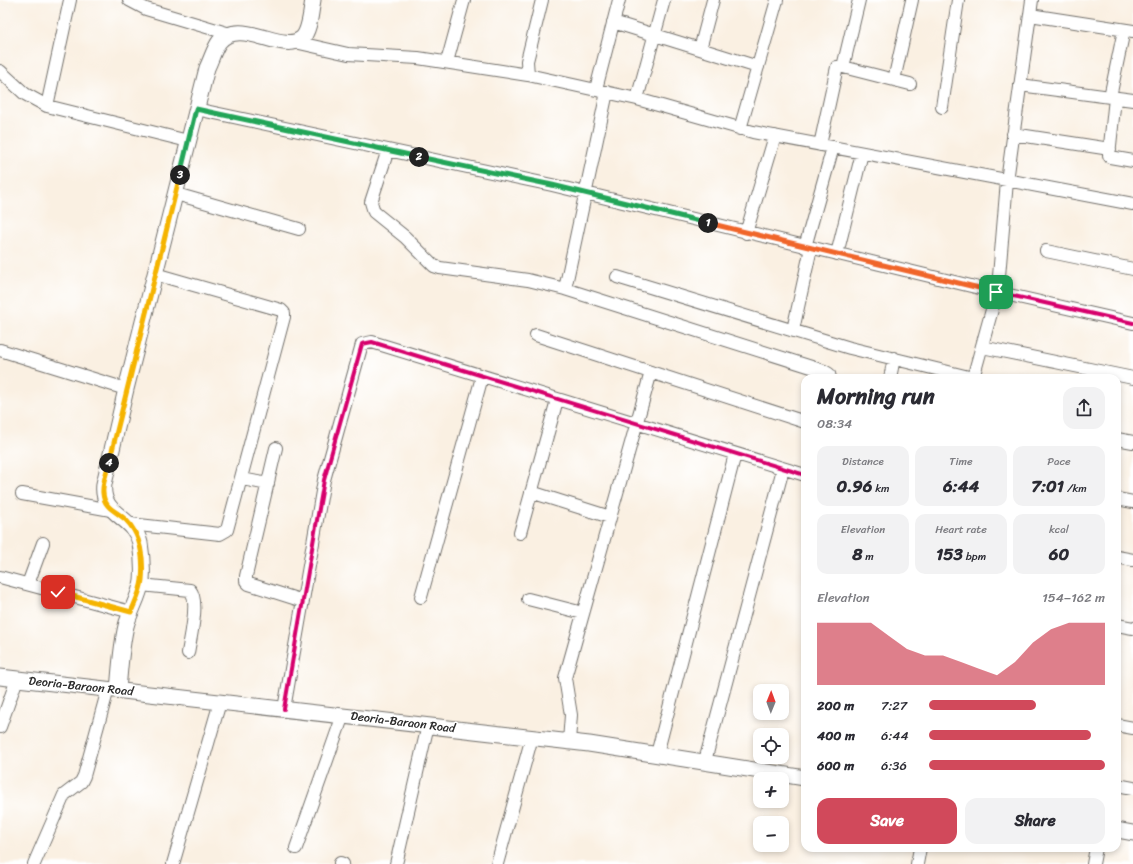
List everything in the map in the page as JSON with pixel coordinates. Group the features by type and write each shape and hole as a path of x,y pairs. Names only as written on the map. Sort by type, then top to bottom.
{"street":[{"path":"47,106 70,0"},
{"path":"129,0 146,9 230,34 244,33 285,42 295,42 348,54 447,62 528,75 637,99 740,129 833,148 1133,204"},
{"path":"295,42 302,38 307,29 313,0"},
{"path":"447,62 464,0"},
{"path":"528,75 527,61 542,0"},
{"path":"565,290 586,194 601,90 613,22 619,0"},
{"path":"637,99 664,0"},
{"path":"700,49 713,0"},
{"path":"740,129 777,0"},
{"path":"843,67 859,0"},
{"path":"894,80 912,0"},
{"path":"942,107 958,0"},
{"path":"974,374 996,292 1005,214 1007,181 1032,0"},
{"path":"1030,15 1128,30 1113,98 1110,157 1133,162"},
{"path":"613,22 758,67"},
{"path":"111,510 103,493 126,389 176,194 196,109 207,68 219,42 230,34"},
{"path":"820,145 835,69 839,66 910,84"},
{"path":"0,71 25,94 47,106 188,141"},
{"path":"1020,85 1133,100"},
{"path":"196,109 586,194 996,292 1133,323"},
{"path":"1013,134 1110,149"},
{"path":"746,232 775,136"},
{"path":"793,330 808,247 833,148"},
{"path":"388,150 371,202 372,207 379,217 414,245 428,261 440,268 528,280 565,290 824,370 829,374"},
{"path":"837,254 862,153"},
{"path":"176,194 299,229"},
{"path":"1046,251 1133,269"},
{"path":"130,524 224,533 230,523 242,479 284,313 281,310 155,274"},
{"path":"617,277 850,348 957,374"},
{"path":"536,335 801,421"},
{"path":"284,709 324,480 362,344 372,342 801,474"},
{"path":"982,346 1114,374"},
{"path":"0,350 126,389"},
{"path":"891,374 894,358"},
{"path":"569,741 571,715 565,678 651,372"},
{"path":"1121,375 1133,378"},
{"path":"421,597 482,377"},
{"path":"520,533 558,400"},
{"path":"1121,440 1133,442"},
{"path":"276,448 246,581 250,584 303,601"},
{"path":"656,754 735,454"},
{"path":"705,761 783,469"},
{"path":"242,479 268,484"},
{"path":"531,492 610,517"},
{"path":"22,494 111,510 125,518 130,524 140,542 142,562 140,585 126,628 113,690 84,776 81,782 64,794 34,864"},
{"path":"1121,500 1133,502"},
{"path":"28,584 43,543"},
{"path":"1121,558 1133,560"},
{"path":"0,577 131,612"},
{"path":"140,585 190,590 193,594 195,603 188,653"},
{"path":"528,599 583,613"},
{"path":"1121,626 1133,628"},
{"name":"Deoria-Baraon Road","path":"0,677 569,741 801,776"},
{"path":"0,727 16,679"},
{"path":"173,864 220,702"},
{"path":"296,848 343,715"},
{"path":"396,864 428,725"},
{"path":"1121,726 1133,728"},
{"path":"497,864 532,737"},
{"path":"1121,786 1133,788"},
{"path":"1121,831 1133,833"},
{"path":"917,864 919,852"},
{"path":"1093,864 1095,852"}],"cycle path":[{"path":"196,109 552,185 996,292 1133,323"},
{"path":"284,709 324,480 362,344 372,342 801,474"}],"route":[{"path":"58,592 131,612 142,581 140,542 134,529 125,518 111,510 106,502 103,493 104,484 126,389 176,194 196,109 552,185 996,292"}]}
